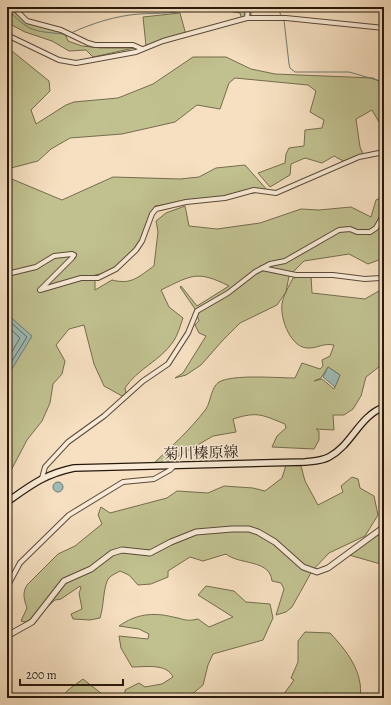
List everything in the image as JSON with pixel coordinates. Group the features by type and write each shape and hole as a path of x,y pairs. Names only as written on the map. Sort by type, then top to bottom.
{"main road":[{"name":"菊川榛原線","path":"7,502 42,478 74,468 305,462 319,460 337,452 369,416 384,407"}],"street":[{"path":"13,7 26,21 61,30 95,46 133,45 142,49"},
{"path":"247,18 248,7"},
{"path":"7,35 59,60 76,63 129,54 247,18 285,18 384,28"},
{"path":"7,274 36,267 54,256 72,254 74,255 72,258 40,290 81,278 98,278 116,269 136,250 142,241 156,209 186,202 225,198 254,190 276,193 359,157 384,152"},
{"path":"42,478 45,467 68,442 104,416 143,380 168,364 188,333 195,313 228,293 261,268 270,264 285,261 340,230 370,232 376,228 384,214"},
{"path":"261,268 296,275 333,275 365,279 380,278 384,274"},
{"path":"7,587 13,572 20,563 69,515 123,482 154,479 166,473 174,466"},
{"path":"7,636 32,622 64,581 91,569 114,552 122,550 150,553 171,542 196,532 249,529 268,536 303,567 317,572 328,568 384,527"}],"green space":[{"path":"7,7 11,7 24,21 56,28 66,36 68,41 82,46 101,48 134,48 93,57 86,50 69,51 52,41 25,32 8,23"},
{"path":"204,7 251,7 251,17 242,20 240,13"},
{"path":"180,13 186,35 146,46 143,17"},
{"path":"7,47 49,81 50,91 31,110 36,124 66,105 74,102 118,98 153,84 193,57 226,57 251,69 275,74 373,78 384,84 384,122 379,122 372,110 356,119 360,147 363,154 345,162 334,156 322,163 305,158 291,164 290,175 270,187 258,173 285,163 286,154 289,148 304,146 305,130 322,128 324,120 310,112 316,91 308,85 235,78 229,83 220,109 197,105 175,122 122,134 70,138 51,149 38,161 7,169"},
{"path":"245,165 268,191 155,206 144,234 135,251 122,265 111,271 95,275 95,290 112,280 130,281 139,277 154,266 158,232 156,221 166,213 185,206 189,226 217,229 260,223 301,209 319,210 351,207 371,217 376,200 384,196 384,258 368,264 349,254 304,261 289,276 286,292 277,305 240,323 201,365 186,375 175,378 183,373 206,336 199,333 195,325 199,321 195,309 180,287 181,286 197,306 229,286 209,278 195,276 161,290 169,307 183,318 178,333 168,349 162,355 130,381 125,388 126,394 124,397 104,386 94,364 84,325 69,329 56,345 65,361 62,374 53,384 50,403 42,421 27,440 7,478 7,177 62,200 113,177 180,179 199,177 216,168"},
{"path":"311,276 312,293 365,299 384,288 384,363 366,377 361,396 353,409 344,415 333,415 334,430 316,429 319,431 319,440 314,449 272,447 277,436 286,428 285,424 265,416 248,415 233,419 236,432 213,436 165,464 153,464 181,438 200,417 208,406 214,387 219,382 245,377 295,378 302,363 320,369 323,366 322,360 330,356 334,345 309,348 303,347 297,344 292,338 285,325 282,304 293,278","holes":["328,367 340,375 334,389 322,379 314,381 321,378"]},
{"path":"286,465 301,466 305,481 318,505 343,492 341,486 352,477 358,479 360,488 374,496 378,515 365,536 329,553 312,571 292,607 286,612 276,615 284,589 281,583 272,581 270,574 266,569 253,563 238,560 226,554 203,561 190,557 168,571 168,577 151,584 138,585 129,575 120,571 111,576 107,581 100,618 90,620 73,619 71,614 82,609 79,593 81,588 80,586 61,599 55,600 36,617 25,622 21,621 27,608 24,591 27,585 58,554 75,546 102,524 98,515 101,507 110,513 167,498 177,491 208,493 224,486 253,488 265,491 282,478"},
{"path":"380,533 384,537 384,565 349,555"},
{"path":"206,586 234,591 246,602 270,604 273,618 263,640 213,654 208,665 203,685 190,696 191,698 125,698 125,690 139,683 145,687 162,684 173,677 166,670 161,668 149,666 132,667 121,648 119,636 148,639 149,634 139,629 119,626 132,619 152,614 166,615 188,620 198,619 209,627 233,617 198,595"},
{"path":"305,632 330,633 348,654 359,679 361,688 360,698 329,698 329,693 320,694 311,698 281,698 294,680 291,678 298,662 298,641"},
{"path":"83,679 107,698 61,698 68,690"}],"water":[{"path":"7,314 32,336 7,377"},
{"path":"328,367 340,375 335,387 323,377"},
{"path":"56,482 60,482 63,487 60,492 56,492 53,489 53,485"}],"waterway":[{"path":"71,33 96,23 121,16 177,12 199,7"},
{"path":"271,7 279,11 282,17"},
{"path":"7,9 21,22 32,29 64,34"},
{"path":"284,20 289,64 290,68 295,72 349,72 384,82"}]}
